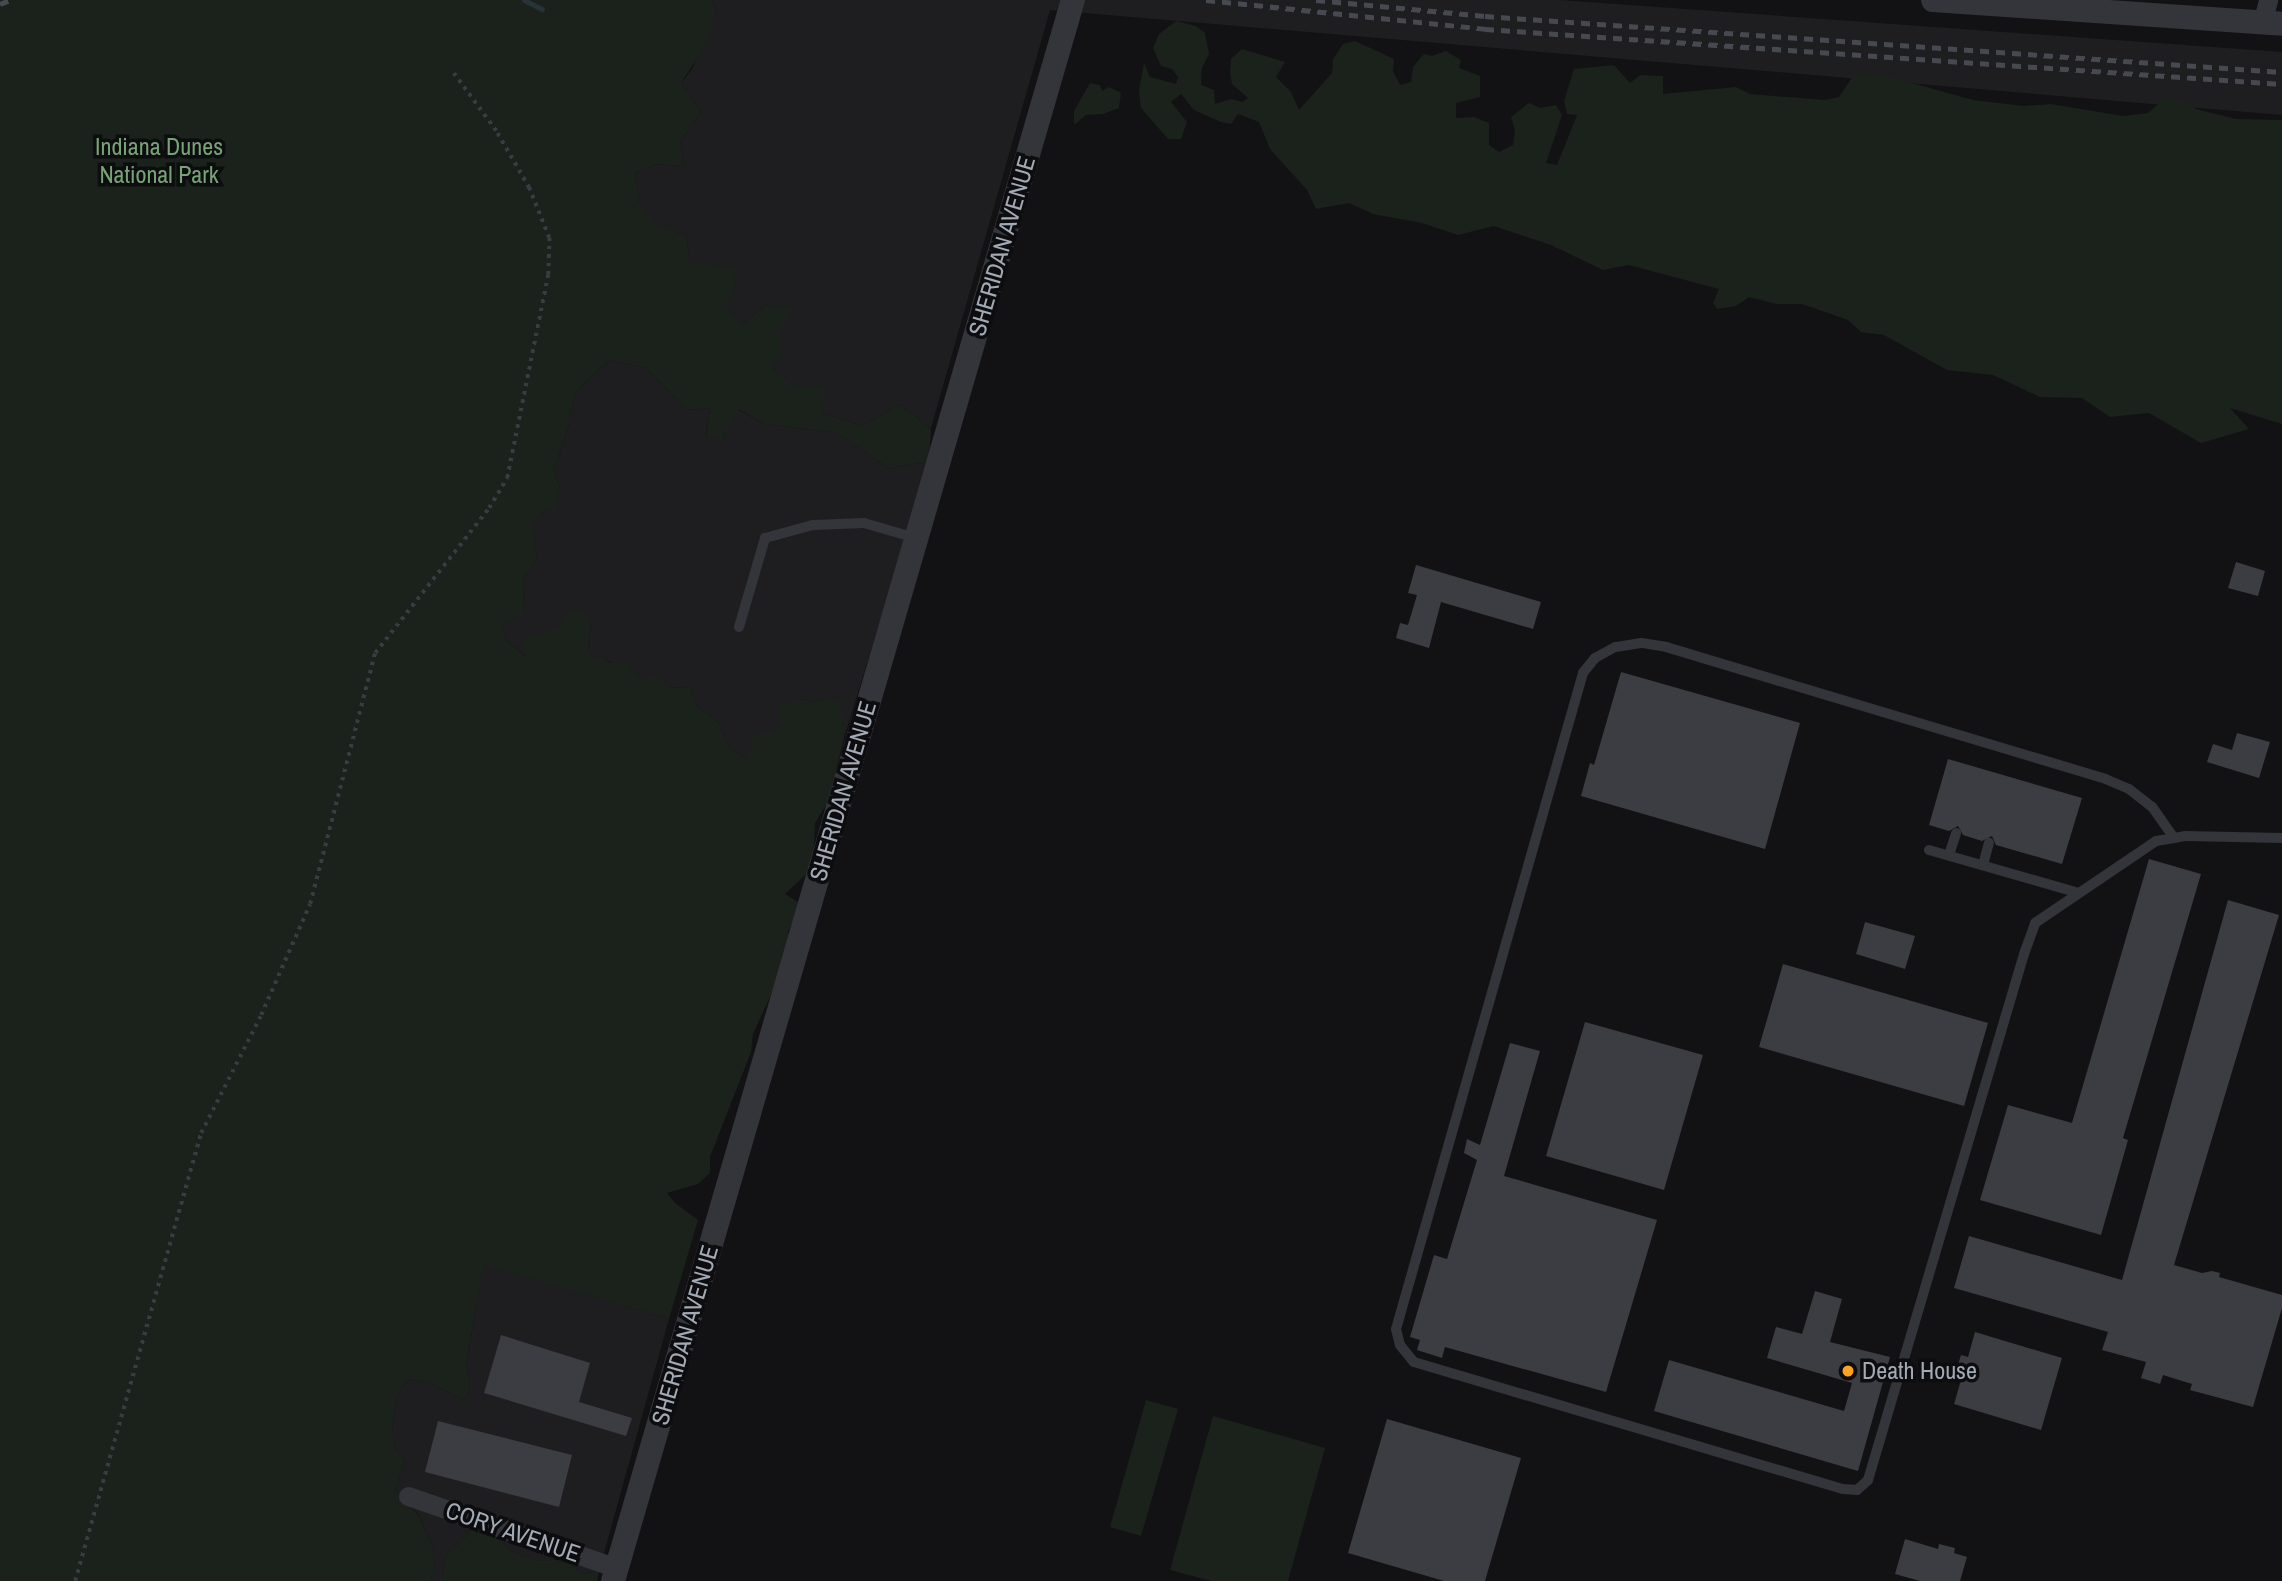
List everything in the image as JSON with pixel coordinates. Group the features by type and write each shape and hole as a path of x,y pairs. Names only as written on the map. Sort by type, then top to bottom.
{"street":[{"name":"SHERIDAN AVENUE","path":"615,1574 1073,0"},
{"path":"1934,0 2271,16"},
{"name":"CORY AVENUE","path":"408,1496 615,1574"}],"lane":[{"path":"739,627 765,538 813,524 863,523 917,538"},
{"path":"2174,838 2152,807 2129,789 2106,779 1667,647 1641,643 1615,647 1595,658 1583,673 1396,1329 1400,1345 1414,1362 1843,1489 1857,1490 1868,1480 2035,923 2143,847 2174,838 2282,838"},
{"path":"1949,855 1956,833"},
{"path":"1983,865 1989,843"},
{"path":"1929,849 2079,893"}],"path":[{"path":"75,1581 201,1133 261,1015 310,904 375,653 489,508 507,478 548,275 548,238 529,188 496,131 452,71"}],"shaded area":[{"path":"712,0 1560,0 2282,52 2282,115 1050,10 931,428 899,405 862,426 822,413 772,368 767,305 742,324 725,309 736,286 690,263 686,236 652,223 639,201 635,173 657,164 684,166 680,142 701,111 681,83 692,69 716,13"},
{"path":"609,360 646,368 687,410 710,408 706,438 723,438 737,409 765,424 835,432 888,468 929,462 844,738 840,703 830,697 815,702 799,700 782,728 747,760 727,745 719,723 697,706 690,687 667,688 643,681 604,658 593,657 588,651 591,621 559,628 528,658 506,640 502,624 524,613 523,580 537,559 531,523 544,512 560,488 554,471 568,428 575,392"},
{"path":"484,1264 669,1319 599,1571 583,1574 563,1559 539,1561 512,1551 492,1534 472,1529 445,1557 442,1581 428,1581 435,1571 433,1548 419,1515 395,1491 405,1461 396,1449 392,1427 397,1396 407,1379 427,1382 465,1400 470,1386 466,1365"}],"green space":[{"name":"Indiana Dunes National Park","path":"0,0 712,0 716,13 707,43 681,83 701,111 680,142 684,166 657,164 635,173 639,201 653,223 686,236 690,263 734,267 736,286 726,309 742,324 767,305 792,307 777,336 782,354 772,368 798,389 825,386 822,413 862,426 899,405 931,428 929,462 888,468 835,432 765,424 738,409 723,438 706,438 710,408 687,410 646,368 609,360 575,392 568,428 554,471 560,488 556,508 544,512 532,523 537,559 523,580 524,614 502,624 506,640 526,657 521,639 559,628 563,616 575,610 591,621 588,651 593,657 604,658 611,663 626,662 643,681 658,675 667,688 690,687 697,706 719,723 727,745 747,760 753,736 782,728 778,707 799,700 815,702 830,697 841,703 844,738 828,802 815,823 813,868 785,894 803,905 788,932 792,948 753,1034 751,1052 710,1157 710,1173 698,1184 667,1193 675,1203 698,1220 669,1319 484,1265 466,1364 470,1386 465,1400 427,1382 407,1379 397,1396 392,1427 396,1449 405,1461 395,1491 419,1516 433,1548 435,1571 428,1581 0,1581"},
{"path":"1176,21 1196,26 1205,33 1209,54 1202,68 1201,85 1214,90 1215,104 1231,99 1242,102 1248,98 1232,84 1230,74 1231,59 1242,49 1285,62 1276,77 1291,92 1299,110 1332,73 1333,59 1343,44 1355,41 1394,59 1393,71 1400,85 1411,82 1413,67 1424,54 1432,56 1446,51 1461,60 1459,68 1480,76 1480,97 1456,103 1456,118 1474,117 1489,123 1489,145 1499,152 1513,145 1515,130 1511,117 1529,103 1540,108 1556,105 1562,115 1546,163 1557,165 1577,115 1567,114 1564,101 1574,69 1614,65 1630,83 1640,75 1663,76 1663,94 1736,87 1750,94 1825,100 1839,97 1855,73 1890,77 1973,100 2024,106 2051,104 2123,116 2148,113 2164,99 2188,102 2196,109 2236,119 2282,120 2282,424 2230,408 2249,429 2201,443 2149,413 2110,417 2082,398 2040,397 1993,375 1947,370 1884,335 1861,332 1848,320 1802,304 1776,304 1749,297 1736,306 1717,309 1713,303 1719,289 1629,265 1603,270 1551,245 1494,226 1458,235 1422,223 1373,214 1349,203 1316,209 1307,190 1270,149 1259,122 1238,114 1231,124 1221,122 1194,110 1181,94 1171,102 1187,122 1181,139 1168,139 1141,108 1139,90 1144,63 1150,77 1176,84 1178,77 1172,69 1161,66 1153,48 1159,34"},
{"path":"1090,83 1100,85 1102,91 1109,87 1121,93 1119,108 1103,114 1086,115 1074,125 1074,111"},
{"path":"1146,1400 1178,1409 1141,1536 1110,1527"},
{"path":"1213,1416 1325,1448 1288,1581 1211,1581 1170,1570"},
{"path":"472,1529 492,1534 512,1551 539,1561 563,1559 583,1574 599,1571 597,1581 442,1581 445,1557"}],"building":[{"path":"2236,562 2265,571 2258,596 2228,588"},
{"path":"1416,565 1541,602 1533,629 1441,602 1429,648 1396,638 1400,623 1408,625 1417,595 1408,593"},
{"path":"1621,672 1800,723 1765,849 1581,796 1590,763 1594,765"},
{"path":"2237,733 2270,742 2259,778 2207,762 2213,744 2232,750"},
{"path":"1948,759 2082,798 2062,864 1996,845 1992,836 1982,841 1963,835 1958,826 1949,831 1929,825"},
{"path":"2149,859 2201,874 2123,1138 2128,1140 2101,1235 1980,1200 2008,1105 2072,1123"},
{"path":"2228,900 2279,915 2174,1265 2202,1273 2220,1273 2219,1277 2282,1295 2282,1308 2253,1407 2190,1390 2192,1384 2163,1375 2160,1384 2141,1378 2146,1362 2102,1350 2108,1332 1954,1288 1969,1236 2122,1280"},
{"path":"1865,922 1915,936 1905,969 1856,954"},
{"path":"1783,964 1988,1023 1964,1106 1759,1047"},
{"path":"1585,1022 1703,1055 1664,1190 1546,1156"},
{"path":"1510,1043 1540,1051 1504,1176 1657,1220 1606,1392 1445,1347 1442,1358 1417,1350 1420,1340 1410,1337 1434,1255 1447,1259 1477,1160 1464,1153 1467,1139 1480,1145"},
{"path":"1815,1291 1842,1299 1830,1342 1890,1357 1858,1471 1654,1411 1669,1360 1844,1411 1852,1383 1767,1358 1776,1327 1802,1334"},
{"path":"1975,1332 2062,1358 2041,1430 1954,1404 1961,1380 1954,1378 1961,1355 1968,1357"},
{"path":"501,1335 590,1363 579,1402 632,1418 626,1436 484,1393"},
{"path":"1387,1419 1521,1458 1485,1581 1444,1581 1348,1553"},
{"path":"438,1421 572,1455 559,1507 425,1472"},
{"path":"1905,1539 1938,1549 1939,1544 1955,1548 1954,1553 1967,1557 1960,1581 1920,1581 1895,1574"}],"waterway":[{"path":"524,0 542,9"}],"railway":[{"path":"0,4 10,0"},
{"path":"1206,0 1485,29 2282,84"},
{"path":"1316,0 1485,16 2282,72"}],"place":[{"name":"Death House","path":"1848,1371"}]}
